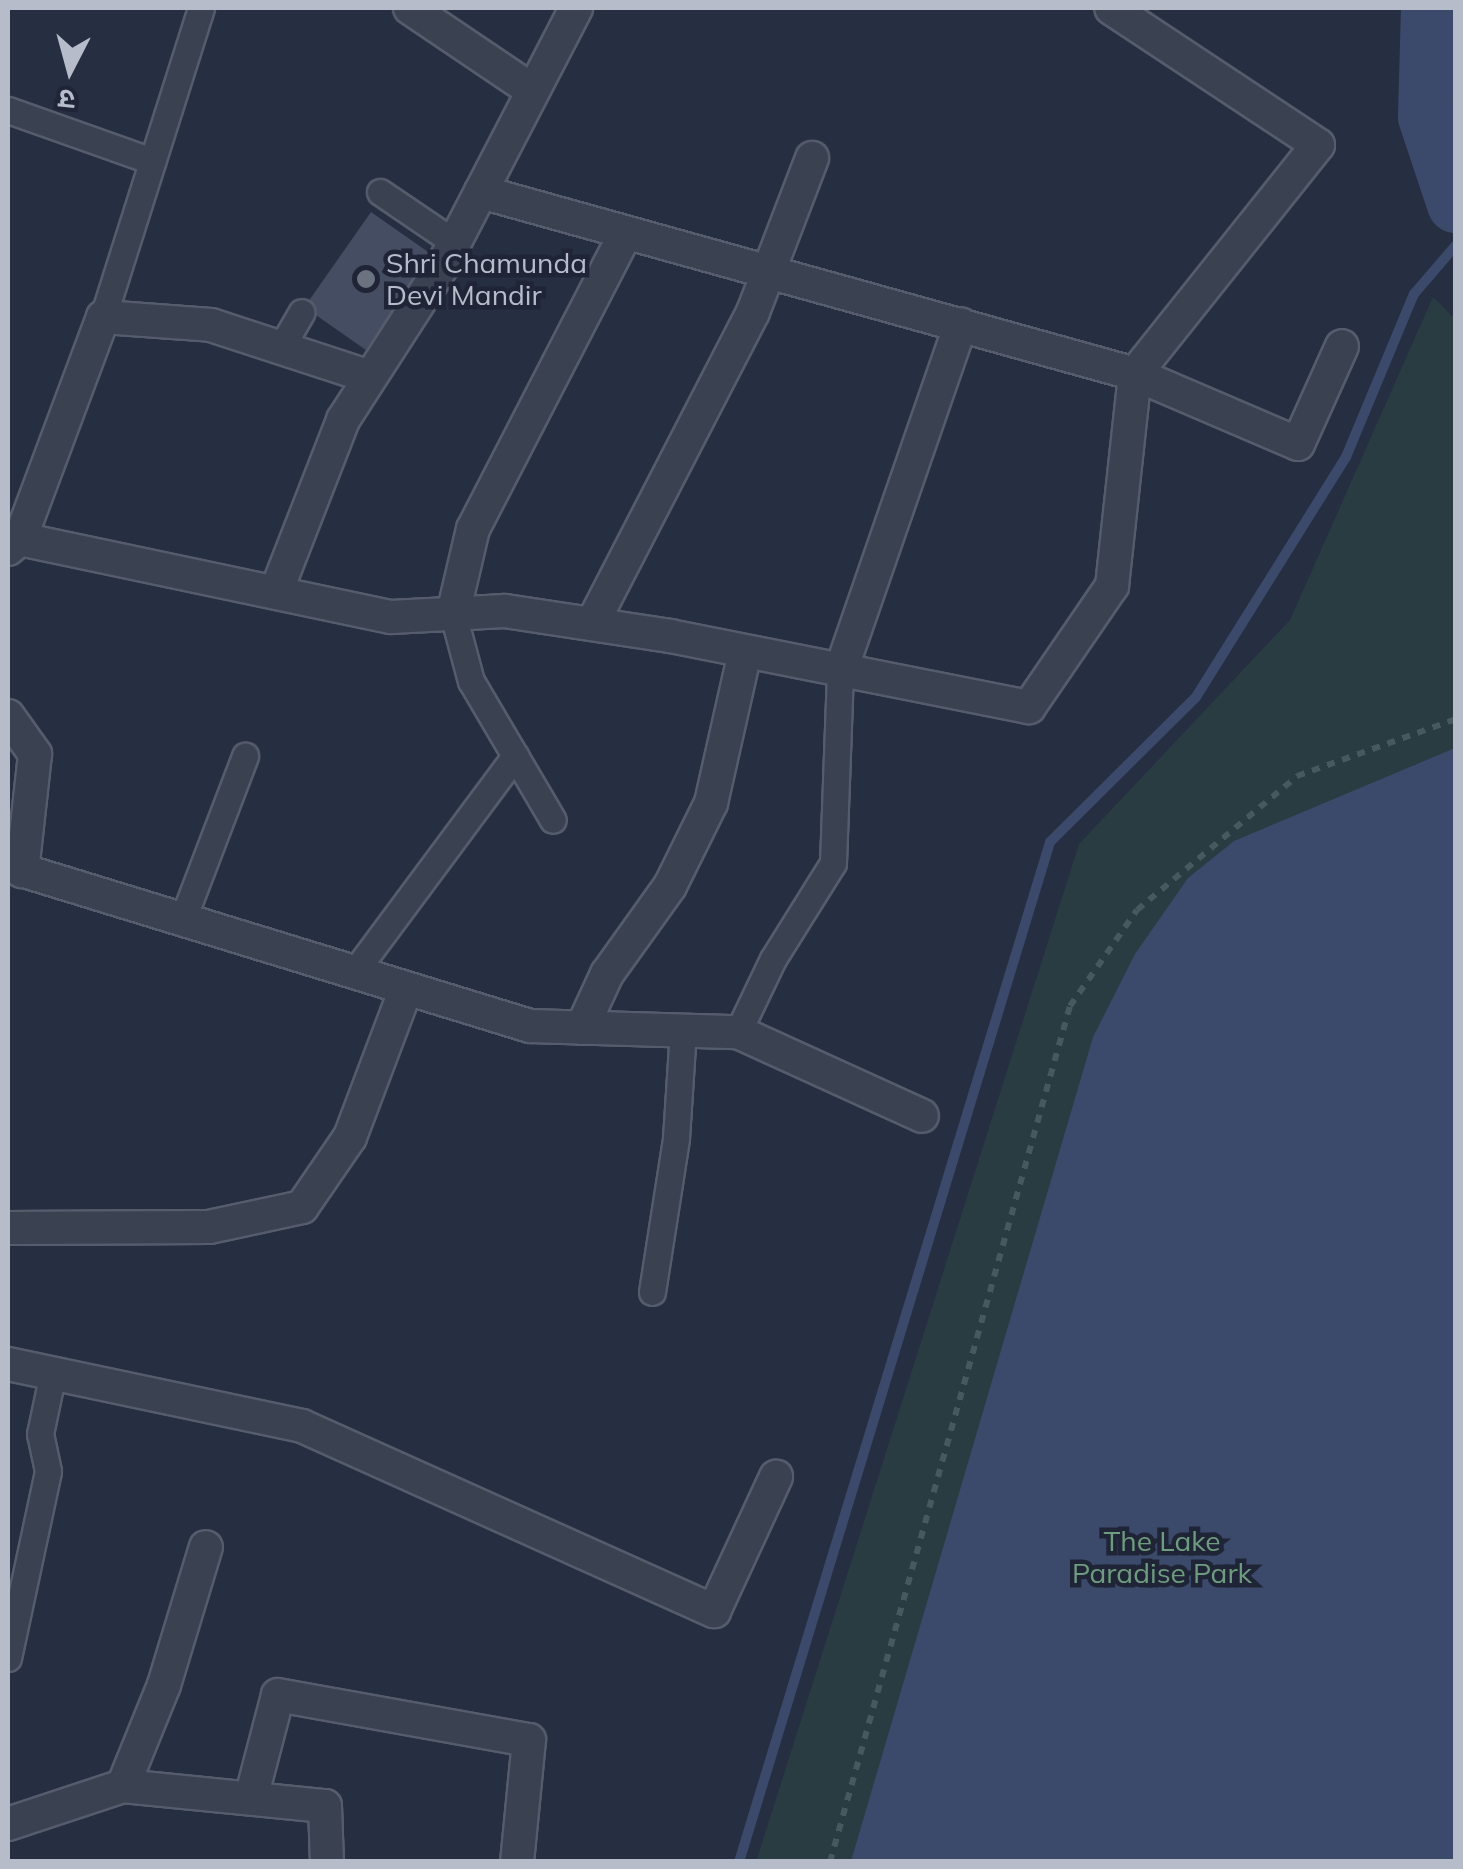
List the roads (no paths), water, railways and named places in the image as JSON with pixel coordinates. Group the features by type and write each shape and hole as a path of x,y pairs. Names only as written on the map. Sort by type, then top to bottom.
{"street":[{"path":"202,8 103,317 14,544 276,592 391,618 505,612 592,624 1029,707 1112,586 1135,374 1318,145 1111,8"},
{"path":"410,8 533,92"},
{"path":"276,592 343,420 455,243 576,8"},
{"path":"8,110 152,161"},
{"path":"592,624 770,269 812,158"},
{"path":"380,192 455,243"},
{"path":"481,192 625,235 770,269 1135,374 1298,444 1342,346"},
{"path":"553,820 471,682 453,614 473,529 625,235"},
{"path":"282,346 302,312"},
{"path":"103,317 211,326 370,377"},
{"path":"738,1032 774,959 834,864 840,673 961,324"},
{"path":"582,1028 607,974 670,886 711,804 745,652"},
{"path":"8,716 36,754 15,868 530,1026 738,1032 922,1116"},
{"path":"182,922 244,756"},
{"path":"353,974 515,756"},
{"path":"8,1228 209,1227 302,1207 350,1136 406,990"},
{"path":"652,1292 676,1138 683,1030"},
{"path":"8,1364 52,1377 302,1426 714,1611 776,1477"},
{"path":"8,1658 48,1471 40,1434 52,1377"},
{"path":"123,1786 164,1685 206,1547"},
{"path":"251,1798 278,1694 529,1740 517,1862"},
{"path":"8,1824 123,1786 325,1806 327,1862"}],"water":[{"name":"The Lake Paradise Park","path":"1455,748 1455,1861 851,1861 1093,1037 1135,954 1188,878 1234,841"}],"waterway":[{"path":"1430,8 1427,117 1456,204"},
{"path":"739,1862 1050,842 1196,697 1346,457 1414,294 1456,245"}],"place":[{"name":"Shri Chamunda Devi Mandir","path":"366,279"}]}
